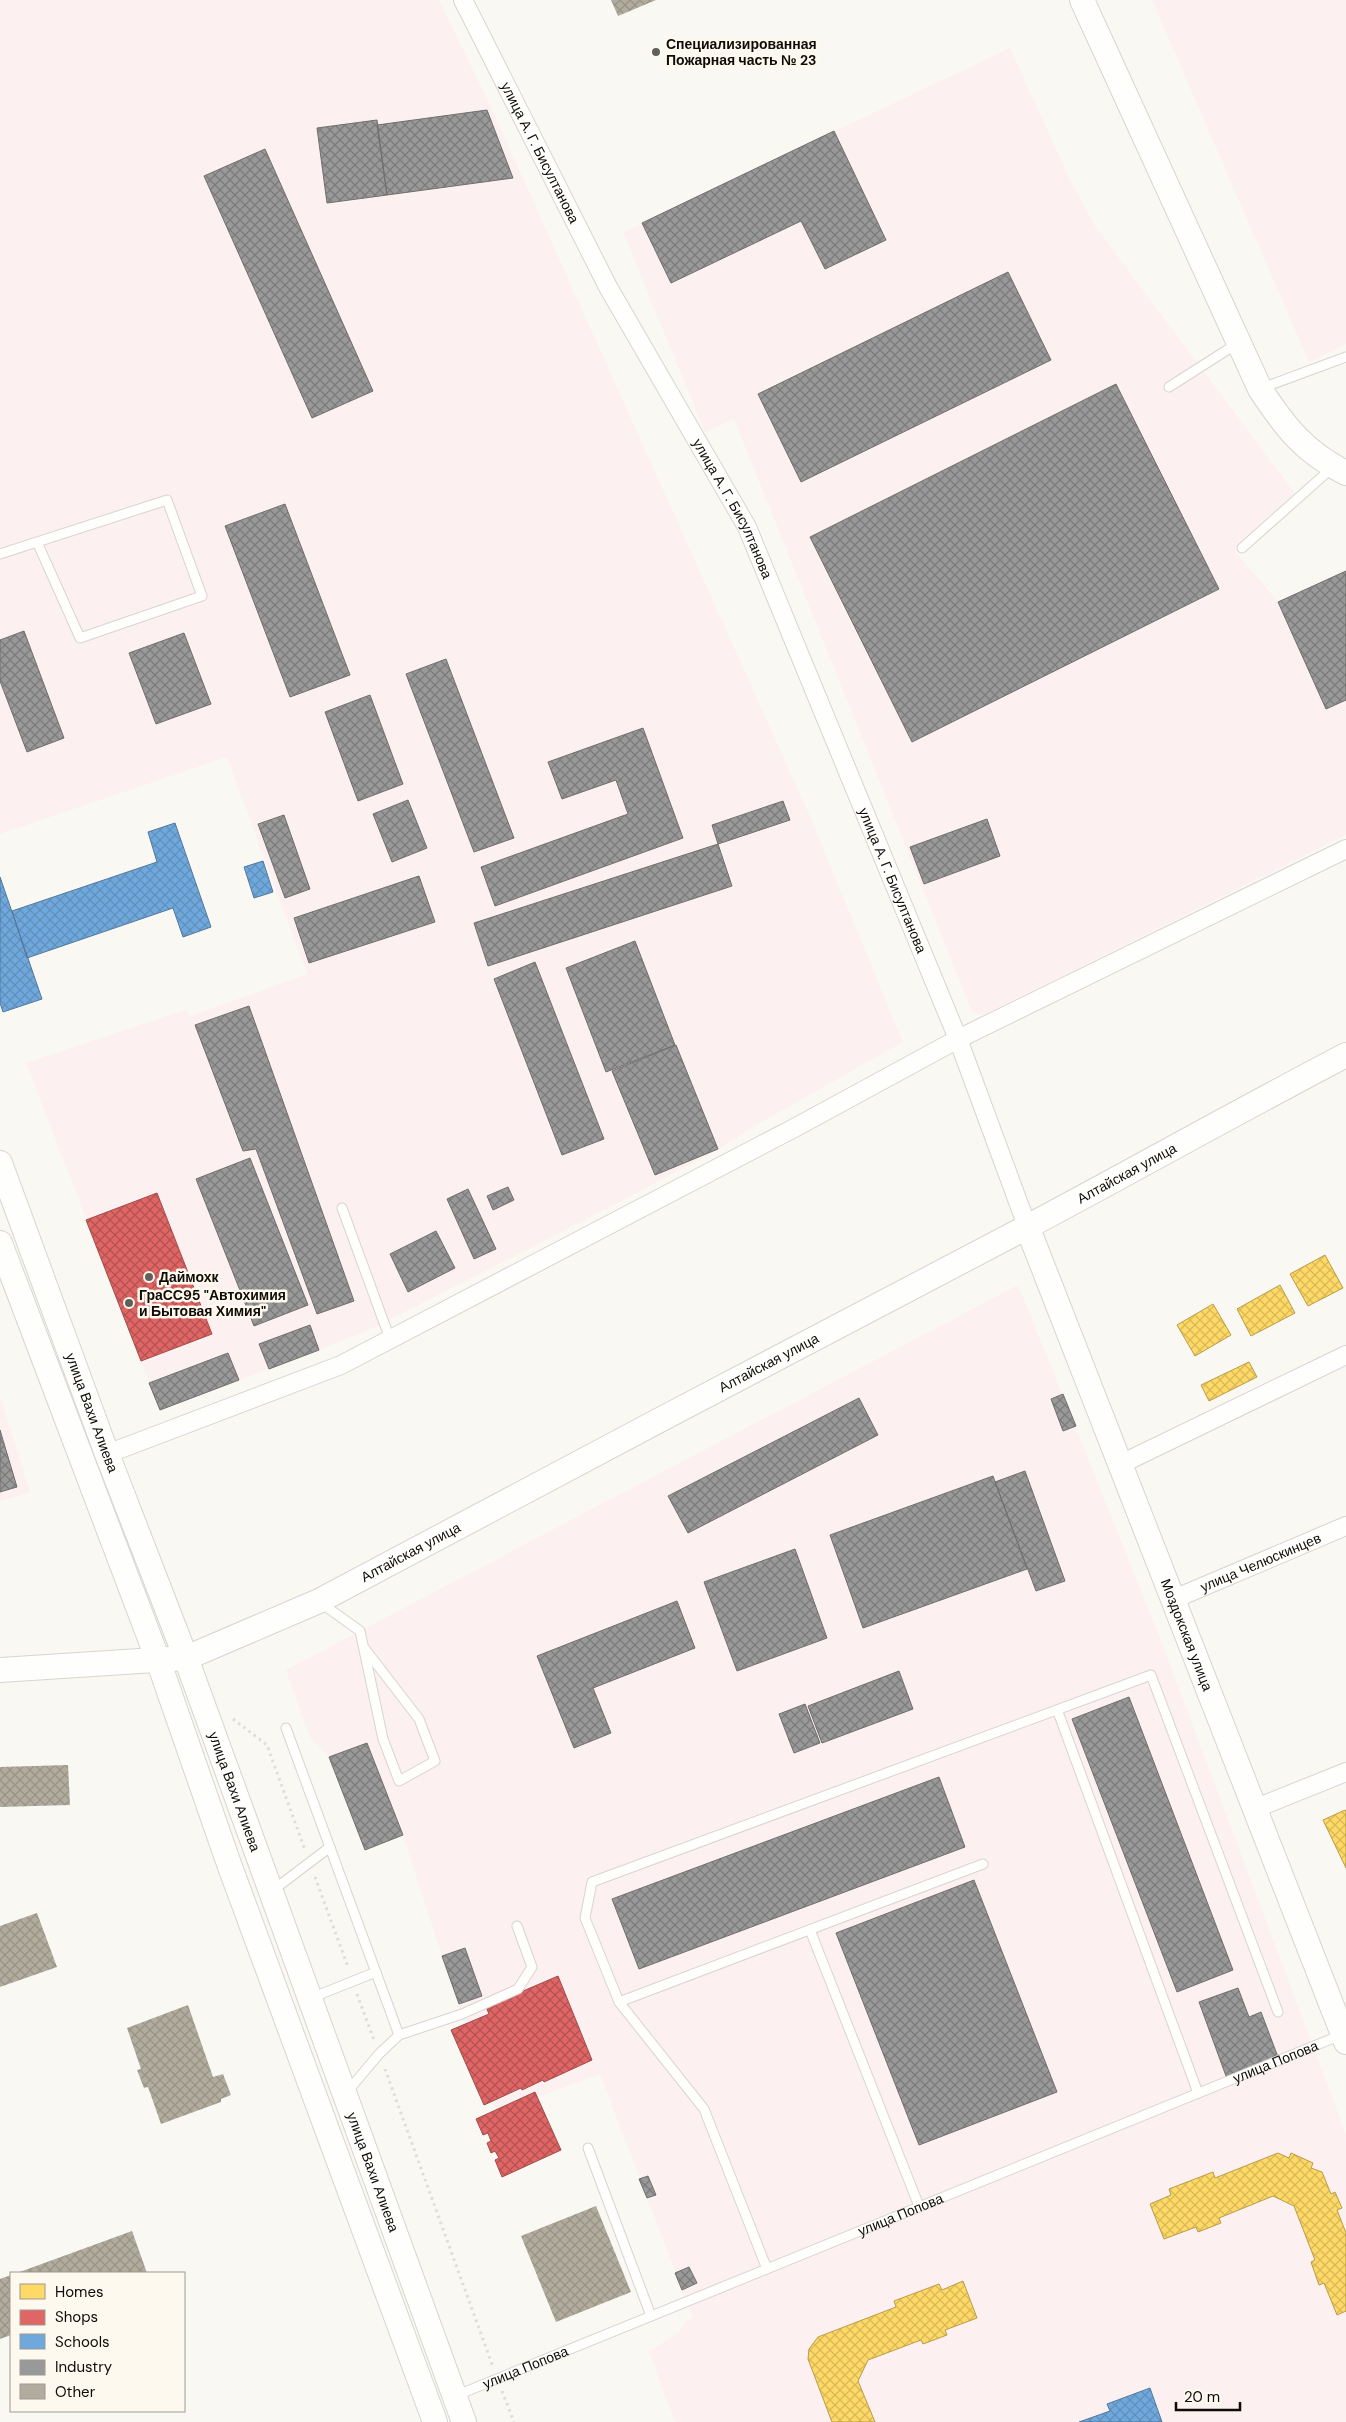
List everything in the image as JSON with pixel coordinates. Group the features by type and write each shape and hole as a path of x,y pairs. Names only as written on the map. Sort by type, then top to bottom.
{"main road":[{"path":"1082,0 1260,389 1280,420 1303,446 1340,470"},
{"name":"Алтайская улица","path":"0,1670 186,1658 319,1601 1346,1055"},
{"name":"улица Вахи Алиева","path":"0,1163 107,1454 186,1658 308,1999 464,2422"},
{"name":"Моздокская улица","path":"1027,1226 1345,2037"},
{"name":"улица Вахи Алиева","path":"0,1243 158,1660 229,1864 435,2422"}],"street":[{"name":"улица А. Г. Бисултанова","path":"462,0 608,287 747,527 958,1039 1027,1226"},
{"path":"107,1454 341,1365 798,1126 958,1039 1346,849"},
{"path":"1121,1464 1346,1354"},
{"name":"улица Челюскинцев","path":"1174,1600 1346,1526"},
{"path":"1254,1809 1346,1772"}],"lane":[{"path":"1169,387 1238,343"},
{"path":"1260,389 1346,356"},
{"path":"1242,548 1340,470"},
{"path":"0,554 37,542 167,500 202,596 80,638 37,542"},
{"path":"342,1208 390,1339"},
{"path":"319,1601 360,1631 383,1739 399,1781 435,1761 419,1719 365,1649"},
{"path":"767,2269 704,2109 619,2002 585,1918 592,1882 1058,1712 1151,1676 1278,2012"},
{"path":"1058,1712 1198,2092"},
{"path":"286,1728 399,2035"},
{"path":"270,1893 330,1847"},
{"path":"619,2002 983,1864"},
{"path":"344,2096 379,2054 399,2035 462,2014 518,1989 532,1967 517,1926"},
{"path":"810,1930 919,2206"},
{"path":"308,1999 376,1972"},
{"name":"улица Попова","path":"454,2396 1198,2092 1345,2037"},
{"path":"588,2148 651,2316"}],"shaded area":[{"path":"0,0 439,0 490,105 809,814 903,1042 765,1120 718,1149 618,1203 365,1332 160,1410 26,1063 185,1010 191,1016 307,974 227,757 0,834"},
{"path":"1152,0 1346,0 1346,344 1309,362"},
{"path":"1010,48 1074,188 1095,226 1295,493 1234,550 1278,602 1346,571 1346,835 983,1015 972,1012 734,419 705,432 623,232"},
{"path":"1018,1285 1162,1643 1346,2134 1346,2422 675,2422 649,2352 679,2332 686,2321 693,2318 600,2074 497,2112 448,1975 403,1835 365,1850 329,1757 310,1737 286,1670"},
{"path":"0,1396 30,1492 0,1501"}],"building: Homes":[{"path":"1325,1255 1343,1288 1308,1306 1290,1274"},
{"path":"1280,1285 1295,1313 1251,1336 1237,1309"},
{"path":"1213,1304 1231,1335 1195,1356 1177,1325"},
{"path":"1249,1362 1257,1377 1209,1401 1201,1385"},
{"path":"1345,1810 1346,1812 1346,1868 1323,1820"},
{"path":"1278,2153 1289,2158 1291,2153 1313,2163 1311,2168 1322,2172 1331,2194 1335,2192 1342,2208 1337,2210 1346,2233 1346,2311 1337,2315 1324,2283 1319,2285 1311,2262 1315,2260 1294,2206 1273,2196 1219,2218 1221,2223 1198,2232 1196,2227 1164,2239 1150,2204 1171,2195 1169,2189 1213,2172 1215,2178"},
{"path":"963,2281 977,2318 945,2330 947,2335 923,2344 921,2340 868,2360 858,2381 875,2422 832,2422 808,2359 809,2349 818,2337 896,2307 894,2301 939,2284 942,2290"}],"building: Shops":[{"name":"Даймохк","path":"157,1193 212,1334 141,1361 86,1220"},
{"path":"558,1976 592,2060 544,2082 543,2080 522,2090 521,2088 484,2105 451,2030 489,2014 486,2007"},
{"path":"535,2092 561,2150 502,2177 495,2160 499,2158 495,2151 491,2153 487,2143 491,2141 488,2133 483,2135 476,2119"}],"building: Schools":[{"path":"175,823 211,927 183,937 173,908 27,958 12,911 157,862 148,832"},
{"path":"263,861 273,892 254,898 244,867"},
{"path":"0,877 42,999 3,1012 0,1003"},
{"path":"1150,2388 1162,2422 1079,2422 1110,2411 1107,2404"}],"building: Industry":[{"path":"487,110 513,178 387,195 377,125"},
{"path":"377,120 387,195 327,203 317,128"},
{"path":"834,131 886,240 825,269 801,221 671,283 642,223"},
{"path":"265,149 373,391 312,418 204,176"},
{"path":"1008,272 1051,360 801,482 758,394"},
{"path":"1116,384 1219,589 912,742 810,537"},
{"path":"285,504 350,675 290,697 225,526"},
{"path":"1346,571 1346,700 1326,709 1278,602"},
{"path":"24,631 64,738 27,752 0,681 0,640"},
{"path":"184,633 211,704 156,724 129,653"},
{"path":"446,659 514,838 474,852 406,674"},
{"path":"370,695 403,784 358,801 325,712"},
{"path":"643,728 683,838 495,906 481,867 628,814 616,780 562,799 548,762"},
{"path":"408,800 427,848 392,862 373,814"},
{"path":"783,801 790,820 718,844 712,825"},
{"path":"284,815 310,889 285,898 258,824"},
{"path":"987,819 1000,856 924,884 910,847"},
{"path":"718,844 732,886 488,966 474,923"},
{"path":"419,876 435,922 309,963 294,918"},
{"path":"635,941 675,1045 606,1072 566,968"},
{"path":"535,962 604,1139 562,1155 494,979"},
{"path":"249,1006 354,1301 317,1314 256,1149 243,1151 195,1025"},
{"path":"676,1045 718,1149 655,1175 612,1071"},
{"path":"250,1158 308,1305 254,1326 196,1179"},
{"path":"508,1187 514,1200 493,1210 487,1196"},
{"path":"468,1189 496,1249 474,1259 447,1199"},
{"path":"436,1231 455,1268 408,1292 390,1254"},
{"path":"310,1325 319,1350 269,1369 259,1344"},
{"path":"228,1353 239,1380 160,1410 149,1383"},
{"path":"1063,1394 1076,1426 1063,1431 1051,1399"},
{"path":"859,1398 878,1435 688,1533 668,1496"},
{"path":"0,1430 17,1487 0,1492"},
{"path":"1025,1471 1065,1581 1036,1591 995,1482"},
{"path":"993,1476 1027,1569 863,1628 830,1535"},
{"path":"795,1549 827,1638 737,1671 704,1582"},
{"path":"677,1601 695,1648 593,1688 611,1733 574,1748 537,1656"},
{"path":"899,1671 913,1709 822,1743 808,1706"},
{"path":"1129,1697 1233,1970 1177,1992 1072,1719"},
{"path":"805,1704 820,1743 794,1753 779,1714"},
{"path":"367,1743 403,1835 365,1850 329,1757"},
{"path":"939,1777 965,1847 639,1969 612,1899"},
{"path":"974,1880 1057,2092 919,2145 836,1933"},
{"path":"465,1948 482,1996 459,2004 442,1956"},
{"path":"1238,1988 1249,2017 1261,2012 1278,2057 1226,2076 1199,2002"},
{"path":"648,2176 656,2195 647,2198 639,2179"},
{"path":"689,2267 697,2283 682,2290 675,2273"}],"building: Other":[{"path":"611,0 656,0 618,16"},
{"path":"68,1765 70,1805 0,1807 0,1767"},
{"path":"37,1913 57,1967 0,1987 0,1926"},
{"path":"188,2005 213,2077 223,2074 231,2095 221,2099 221,2102 161,2124 148,2087 144,2088 137,2070 141,2069 127,2028"},
{"path":"596,2206 631,2292 556,2322 521,2236"},
{"path":"132,2231 147,2272 20,2272"},
{"path":"10,2275 10,2335 0,2339 0,2279"}],"place":[{"name":"Специализированная Пожарная часть № 23","path":"656,52"},
{"name":"Даймохк","path":"149,1277"},
{"name":"ГраСС95 \"Автохимия и Бытовая Химия\"","path":"129,1303"}]}
